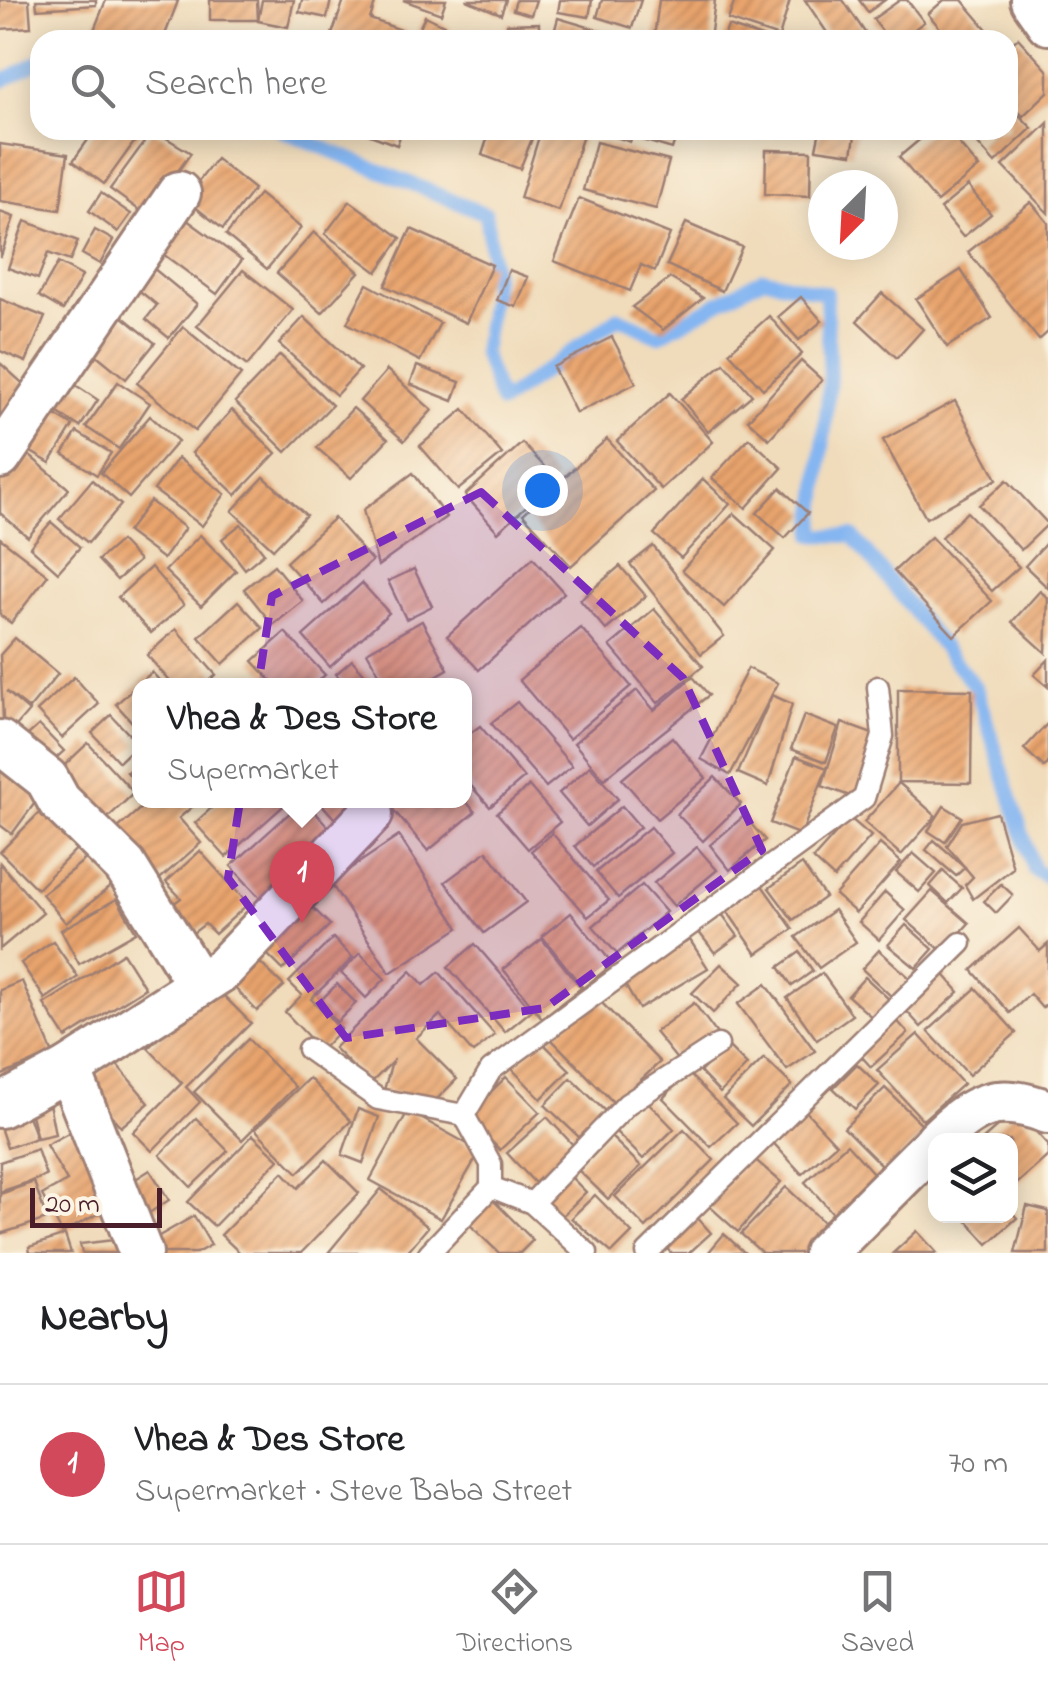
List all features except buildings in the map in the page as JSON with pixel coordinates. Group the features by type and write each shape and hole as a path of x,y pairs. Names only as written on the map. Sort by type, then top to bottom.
{"street":[{"path":"1032,0 1048,23"},
{"path":"0,457 179,192"},
{"path":"0,742 47,779 59,800 125,866 199,984"},
{"path":"0,1106 68,1069 222,970 371,814"},
{"path":"68,1069 140,1253"},
{"path":"947,1133 977,1108 1015,1099 1048,1112"},
{"path":"825,1253 928,1150"}],"lane":[{"path":"464,1116 491,1070 864,798 883,736 878,687"},
{"path":"647,1253 961,943"},
{"path":"532,1202 628,1104 718,1045"},
{"path":"308,1049 378,1099 464,1116"},
{"path":"429,1253 491,1187 490,1164 464,1116"},
{"path":"491,1187 532,1202 586,1253"}],"highlighted area":[{"path":"481,492 683,678 762,850 545,1008 346,1038 228,878 272,596"}],"waterway":[{"path":"0,82 30,66"},
{"path":"305,140 486,214 494,277 483,353 501,403 619,317 658,336 763,278 826,293 830,377 814,535 853,536 976,688 1034,870 1048,878"}],"place":[{"name":"Vhea & Des Store","path":"302,923"}]}
